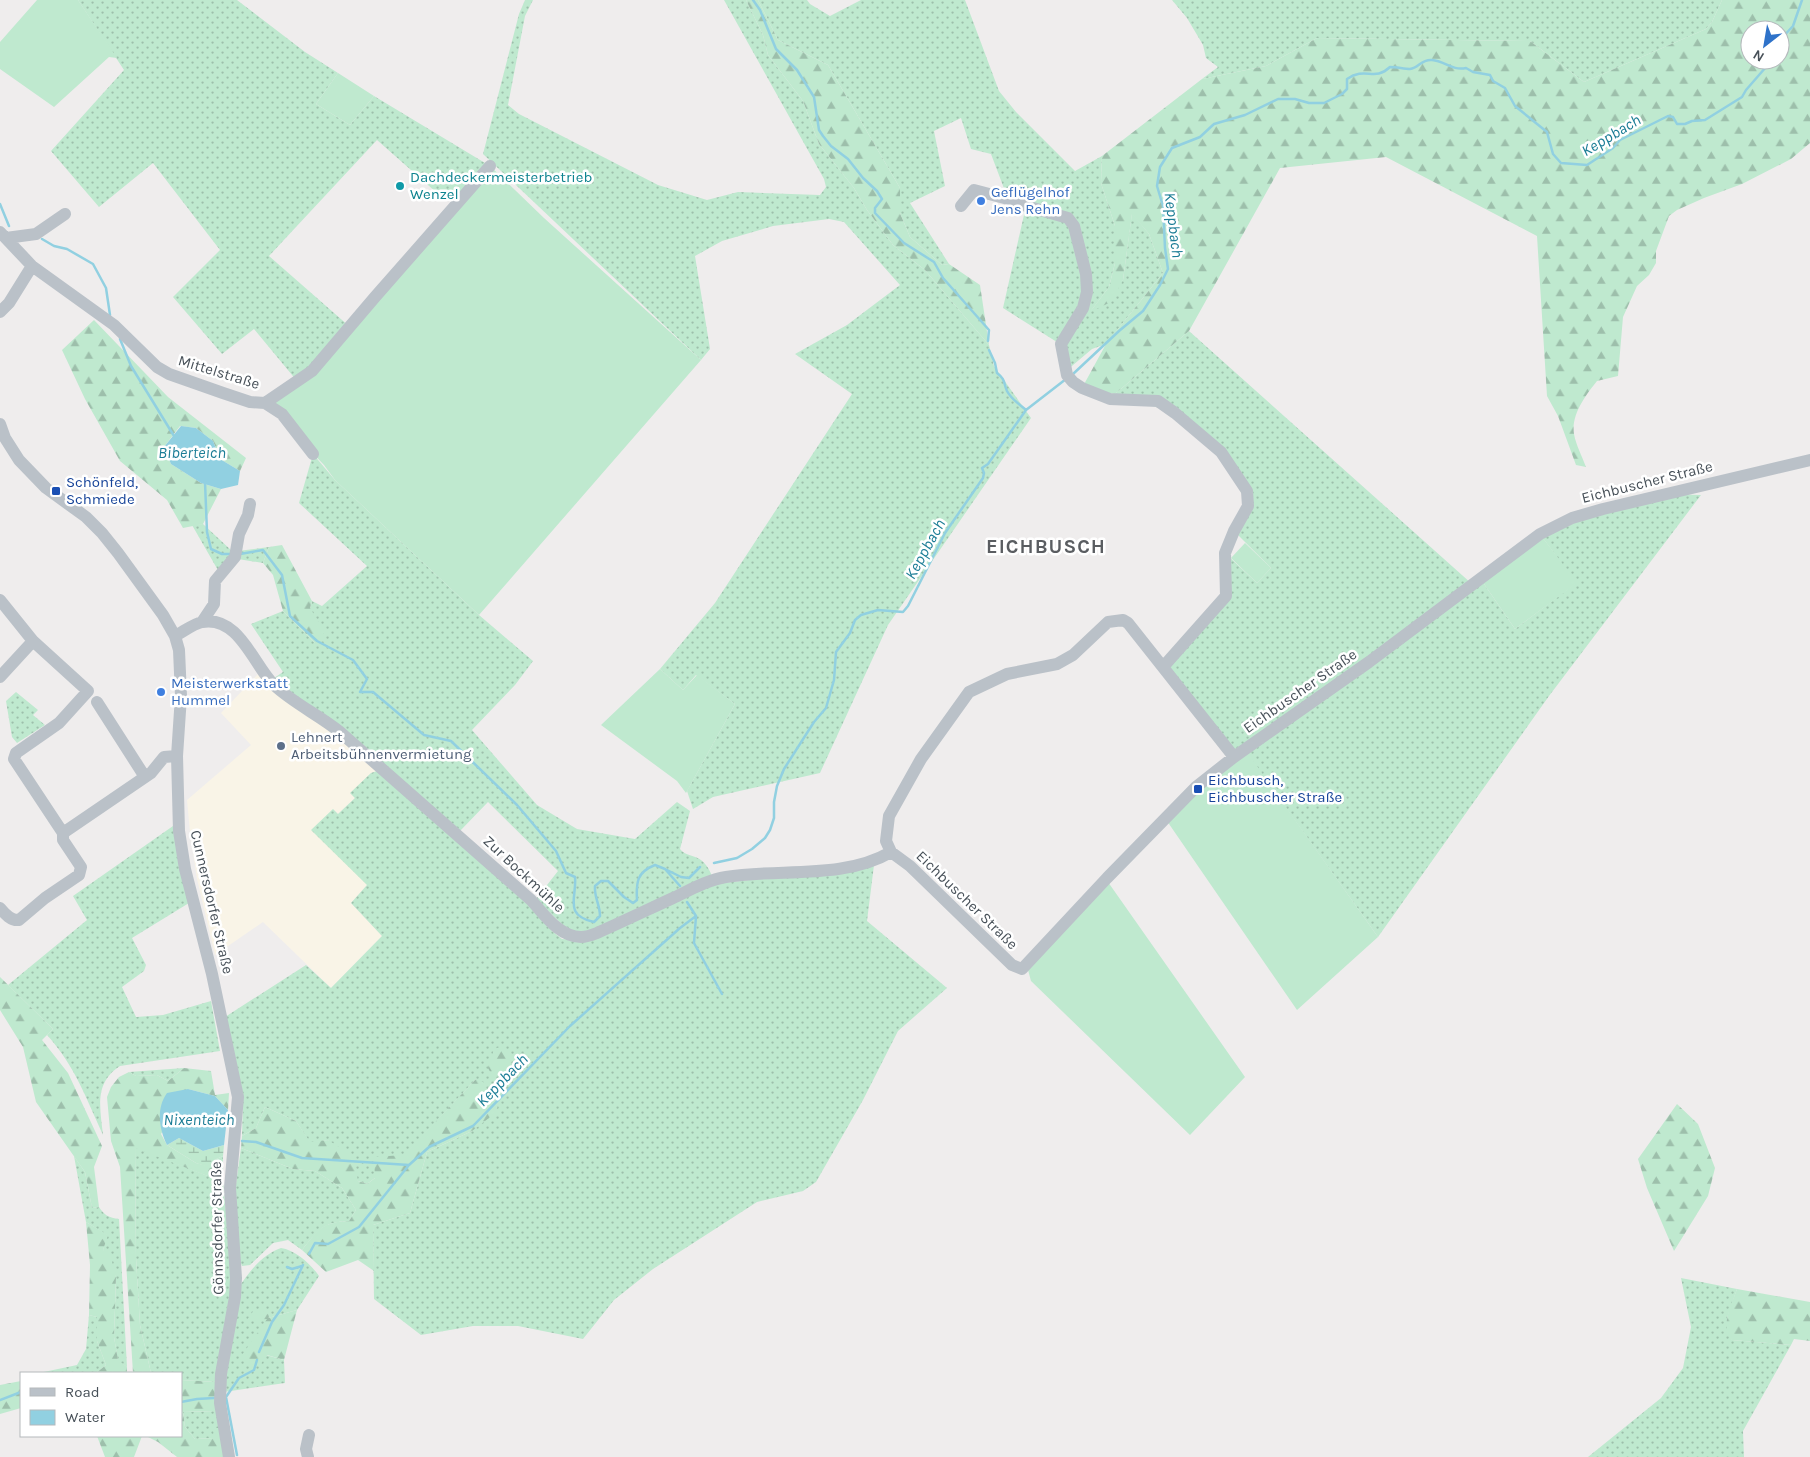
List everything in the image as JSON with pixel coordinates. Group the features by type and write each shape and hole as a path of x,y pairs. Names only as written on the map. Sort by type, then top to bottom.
{"street":[{"name":"Mittelstraße","path":"3,235 32,266 114,325 157,367 169,374 250,402 265,403 312,371 381,289 490,166"},
{"path":"961,206 974,190 1068,218 1074,226 1086,274 1087,292 1083,308 1060,344 1074,382 1110,400 1158,401 1221,452 1247,491 1248,506 1234,531 1225,553 1226,596 1163,667"},
{"name":"Mittelstraße","path":"3,235 36,234 65,214"},
{"path":"0,312 9,304 32,266"},
{"path":"265,403 282,414 313,454"},
{"name":"Cunnersdorfer Straße","path":"0,424 5,438 19,460 39,481 102,533 150,596 175,636 181,666 177,756 178,819 185,869 214,983 231,1062"},
{"name":"Eichbuscher Straße","path":"891,852 910,866 1012,965 1022,969 1192,790 1234,757 1369,662 1540,534 1572,518 1603,509 1810,460"},
{"path":"175,636 202,622 214,604 215,581 236,554 239,534 248,515 250,504"},
{"path":"0,600 32,641 88,691 59,723 16,753 14,759 63,833 63,840 81,867 79,875 45,898 19,920 14,921 0,908"},
{"path":"891,852 886,841 889,816 920,759 969,692 1007,674 1057,664 1074,655 1108,622 1123,620 1128,623 1234,757"},
{"name":"Zur Bockmühle","path":"202,622 216,623 236,634 249,648 276,687 340,732 517,888 559,929 569,935 582,937 596,934 710,880 741,875 796,873 847,867 878,860 891,852"},
{"path":"0,677 32,641"},
{"path":"97,702 145,777"},
{"path":"63,833 152,773 164,757 177,756"},
{"name":"Gönnsdorfer Straße","path":"229,1457 220,1403 221,1374 235,1297 236,1278 230,1188 238,1097 231,1062"},
{"path":"308,1457 306,1449 309,1436"}],"shaded area":[{"path":"259,673 377,771 371,773 351,793 355,798 338,814 333,809 367,885 351,903 382,936 331,988 263,922 215,955 197,879 187,800 251,745 221,713"}],"green space":[{"path":"37,0 78,0 117,58 109,57 54,107 0,69 0,42"},
{"path":"78,0 237,0 305,52 338,73 316,104 350,125 374,96 490,166 458,202 437,193 377,140 269,256 350,327 297,381 254,329 222,354 173,297 220,250 153,163 99,207 51,151 124,70"},
{"path":"525,0 533,0 525,16 508,105 519,114 658,185 707,200 738,192 820,195 826,187 824,179 724,0 746,0 763,35 768,55 803,101 819,144 854,188 867,210 893,245 925,270 989,345 994,366 1031,418 888,625 820,773 713,797 693,809 687,791 735,704 696,675 683,690 660,669 715,603 852,394 795,354 847,325 900,285 844,222 829,219 773,226 722,241 695,256 710,349 701,360 483,154 519,14"},
{"path":"746,0 758,0 778,40 828,65 900,188 900,213 910,237 942,265 949,264 980,285 989,345 925,270 893,245 867,210 854,188 819,144 803,101 768,55 763,35"},
{"path":"758,0 807,0 810,4 830,16 861,0 965,0 999,91 1016,112 1075,171 1102,156 1101,183 1115,226 1115,263 1109,287 1091,311 1123,280 1132,213 1149,234 1163,273 1106,344 1092,349 1066,371 1060,344 1003,308 1026,206 1008,199 991,154 971,149 961,118 934,131 945,186 910,203 949,264 942,265 910,237 900,213 900,188 828,65 778,40"},
{"path":"1172,0 1722,0 1712,22 1706,29 1584,82 1530,41 1317,38 1266,66 1202,79 1218,67 1206,58 1203,45 1187,18"},
{"path":"1722,0 1810,0 1810,143 1791,159 1742,184 1677,210 1669,216 1656,251 1656,263 1649,275 1637,286 1623,317 1618,376 1597,381 1577,412 1574,434 1586,467 1576,465 1558,416 1547,396 1537,236 1386,157 1280,168 1189,331 1115,394 1082,388 1106,344 1163,273 1149,234 1132,214 1123,280 1111,302 1090,312 1109,287 1115,263 1115,226 1101,183 1102,156 1202,79 1266,66 1317,38 1530,41 1584,82 1706,29 1712,22"},
{"path":"338,73 374,96 350,125 316,104"},
{"path":"490,166 544,218 701,360 479,615 335,480 324,465 265,403 312,371"},
{"path":"94,320 168,397 246,458 240,471 220,459 213,441 196,428 180,426 164,447 171,464 201,483 221,489 203,524 183,528 167,500 120,461 85,399 62,350"},
{"path":"1189,331 1472,584 1480,578 1515,629 1576,583 1540,534 1664,494 1701,495 1549,696 1378,937 1247,753 1233,762 1163,667 1226,596 1225,553 1257,583 1271,568 1234,531 1248,506 1221,452 1175,413 1115,394"},
{"path":"313,454 335,480 479,615 533,661 515,685 472,730 537,805 577,829 635,839 677,802 690,811 680,849 704,862 715,884 874,865 867,921 947,988 898,1031 863,1100 816,1182 803,1191 757,1202 653,1269 614,1300 583,1339 518,1326 473,1326 421,1335 374,1299 373,1225 410,1213 427,1152 472,1131 482,1095 476,1079 404,1156 367,1184 358,1181 328,1140 310,1143 296,1121 265,1107 256,1128 242,1136 243,1098 225,1017 306,965 331,988 382,936 351,903 367,885 311,830 333,809 338,814 355,798 350,793 371,773 377,771 522,895 552,931 562,939 578,940 536,899 558,871 488,802 460,831 274,678 283,672 251,624 283,611 315,643 310,608 312,601 322,606 367,566 299,503"},
{"path":"203,524 232,551 219,572 192,525"},
{"path":"1540,534 1577,583 1515,629 1480,578"},
{"path":"1245,543 1271,568 1257,583 1231,558"},
{"path":"282,545 312,601 310,608 325,632 315,643 283,611 273,575 263,563 269,547"},
{"path":"269,547 263,563 238,559 238,551"},
{"path":"660,669 683,690 697,675 735,704 686,793 677,781 601,725"},
{"path":"16,692 38,710 33,715 45,725 17,743 12,737 6,701"},
{"path":"1247,752 1378,937 1297,1010 1167,821 1200,788"},
{"path":"173,826 189,903 132,938 146,965 144,971 122,987 136,1017 163,1015 211,1001 220,1051 120,1066 106,1080 102,1088 100,1105 103,1135 73,1071 47,1035 53,1029 8,985 87,920 73,896"},
{"path":"1108,882 1245,1077 1190,1135 1031,981 1028,970"},
{"path":"0,977 53,1029 42,1040 68,1073 102,1146 94,1167 99,1207 92,1208 85,1172 36,1102 23,1047 0,1010"},
{"path":"505,1048 509,1055 509,1071 493,1077 488,1068 494,1049"},
{"path":"184,1068 168,1081 157,1075 136,1076 129,1072"},
{"path":"184,1068 211,1071 215,1095 229,1093 228,1110 215,1096 188,1089 161,1134 167,1145 196,1163 211,1167 214,1160 223,1156 223,1182 135,1148 136,1258 140,1325 151,1372 133,1372 120,1167 111,1141 107,1097 111,1087 119,1077 129,1072 136,1076 157,1075 168,1081"},
{"path":"476,1079 485,1083 482,1094 496,1097 498,1111 472,1131 427,1152 410,1213 373,1225 374,1271 358,1260 326,1272 302,1250 321,1228 332,1223 349,1221 356,1210 342,1188 315,1171 293,1169 241,1148 242,1136 256,1128 265,1107 296,1121 310,1142 328,1140 353,1156 358,1181 367,1184 375,1178 374,1157 404,1155"},
{"path":"1677,1104 1698,1124 1715,1168 1708,1196 1674,1251 1647,1188 1638,1159"},
{"path":"179,1138 203,1151 224,1145 223,1156 214,1160 211,1168 196,1163 167,1145"},
{"path":"135,1147 223,1182 231,1259 230,1297 216,1382 182,1380 182,1372 151,1372 140,1325 136,1258"},
{"path":"241,1148 293,1169 315,1171 342,1188 356,1210 349,1221 333,1223 321,1229 302,1250 288,1240 273,1243 250,1265 242,1266 240,1261 235,1191"},
{"path":"74,1156 85,1172 92,1208 99,1207 107,1216 119,1219 127,1367 118,1361 114,1337 116,1277 103,1250 107,1235 86,1222"},
{"path":"86,1222 108,1235 103,1250 110,1254 116,1277 114,1337 118,1360 127,1367 127,1372 97,1372 106,1365 97,1341 97,1317 89,1315 90,1265"},
{"path":"281,1248 302,1258 319,1276 297,1310 268,1318 266,1355 284,1360 285,1383 224,1392 241,1284 258,1263 269,1254"},
{"path":"1681,1278 1737,1289 1727,1318 1732,1340 1791,1345 1743,1431 1744,1457 1588,1457 1661,1398 1683,1368 1691,1327"},
{"path":"1737,1289 1810,1302 1810,1341 1794,1339 1791,1345 1732,1340 1727,1328 1727,1322"},
{"path":"254,1310 271,1312 268,1318 297,1310 284,1360 267,1355 260,1365 250,1365 240,1358 267,1319 247,1320"},
{"path":"89,1315 97,1317 97,1341 106,1365 97,1372 44,1372 77,1365 86,1349"},
{"path":"182,1380 216,1382 216,1411 183,1412 185,1427 195,1439 214,1438 213,1428 220,1428 225,1457 177,1457 158,1442 148,1437 182,1437"},
{"path":"20,1381 20,1408 0,1414 0,1385"},
{"path":"216,1411 220,1428 215,1438 195,1439 185,1427 183,1412"},
{"path":"97,1437 142,1437 134,1457 105,1457"}],"water":[{"name":"Biberteich","path":"181,426 196,428 213,441 220,459 240,471 238,485 221,489 201,483 171,464 164,447"},
{"name":"Nixenteich","path":"188,1089 215,1096 228,1110 224,1145 203,1151 179,1138 167,1145 160,1119 161,1105 167,1093"}],"waterway":[{"path":"753,0 760,10 776,49 797,70 814,97 819,130 831,146 848,159 882,199 875,208 875,213 904,243 934,262 943,278 989,330 988,341"},
{"name":"Keppbach","path":"1790,29 1793,26 1802,0"},
{"name":"Keppbach","path":"1073,374 1143,311 1160,285 1168,269 1163,206 1157,186 1160,167 1172,148 1200,137 1214,124 1245,115 1278,99 1324,103 1342,94 1347,89 1347,79 1354,75 1379,73 1390,67 1410,69 1425,61 1432,60 1453,67 1466,68 1473,72 1490,75 1493,81 1505,88 1515,106 1547,132 1553,154 1561,163 1587,165 1613,148 1620,140 1668,116 1673,117 1677,124 1705,120 1742,97 1763,70"},
{"path":"0,204 9,226"},
{"path":"42,239 54,246 67,249 93,264 106,288 110,315"},
{"path":"120,339 131,366 174,436"},
{"path":"989,350 997,373 1003,379 1009,394 1026,410"},
{"name":"Keppbach","path":"714,863 737,858 765,838 770,830 774,818 777,786 784,769 814,722 826,708 834,680 836,652 850,633 855,620 861,615 878,610 903,612 908,606 945,533 983,478 982,468 988,464 1026,410 1066,379"},
{"path":"205,482 207,532 211,549 222,554 232,554"},
{"path":"240,554 263,550 282,575 290,616 317,641 353,660 367,679 360,692 373,692 424,735 451,741 517,805 556,851 566,873 575,877 574,905 578,915 594,922 600,916 595,886 601,881 608,881 633,903 637,900 637,888 641,874 655,865 665,869"},
{"name":"Keppbach","path":"680,886 665,869 681,877 689,878 700,867"},
{"name":"Keppbach","path":"309,1254 315,1243 328,1244 359,1227 409,1165 429,1147 473,1126 570,1026 696,916 687,902"},
{"path":"696,916 694,943 722,994"},
{"path":"242,1141 256,1142 302,1158 409,1165"},
{"name":"Keppbach","path":"259,1352 272,1322 284,1305 303,1265"},
{"path":"287,1267 292,1269 302,1266"},
{"name":"Keppbach","path":"237,1455 226,1397 239,1378 254,1370 257,1360"},
{"path":"0,1400 20,1392"},
{"path":"182,1402 214,1398"}],"place":[{"name":"Dachdeckermeisterbetrieb Wenzel","path":"400,186"},
{"name":"Geflügelhof Jens Rehn","path":"981,201"},
{"name":"Schönfeld, Schmiede","path":"56,491"},
{"name":"Meisterwerkstatt Hummel","path":"161,692"},
{"name":"Lehnert Arbeitsbühnenvermietung","path":"281,746"},
{"name":"Eichbusch, Eichbuscher Straße","path":"1198,789"}],"district":[{"name":"EICHBUSCH","path":"1046,546"}]}
